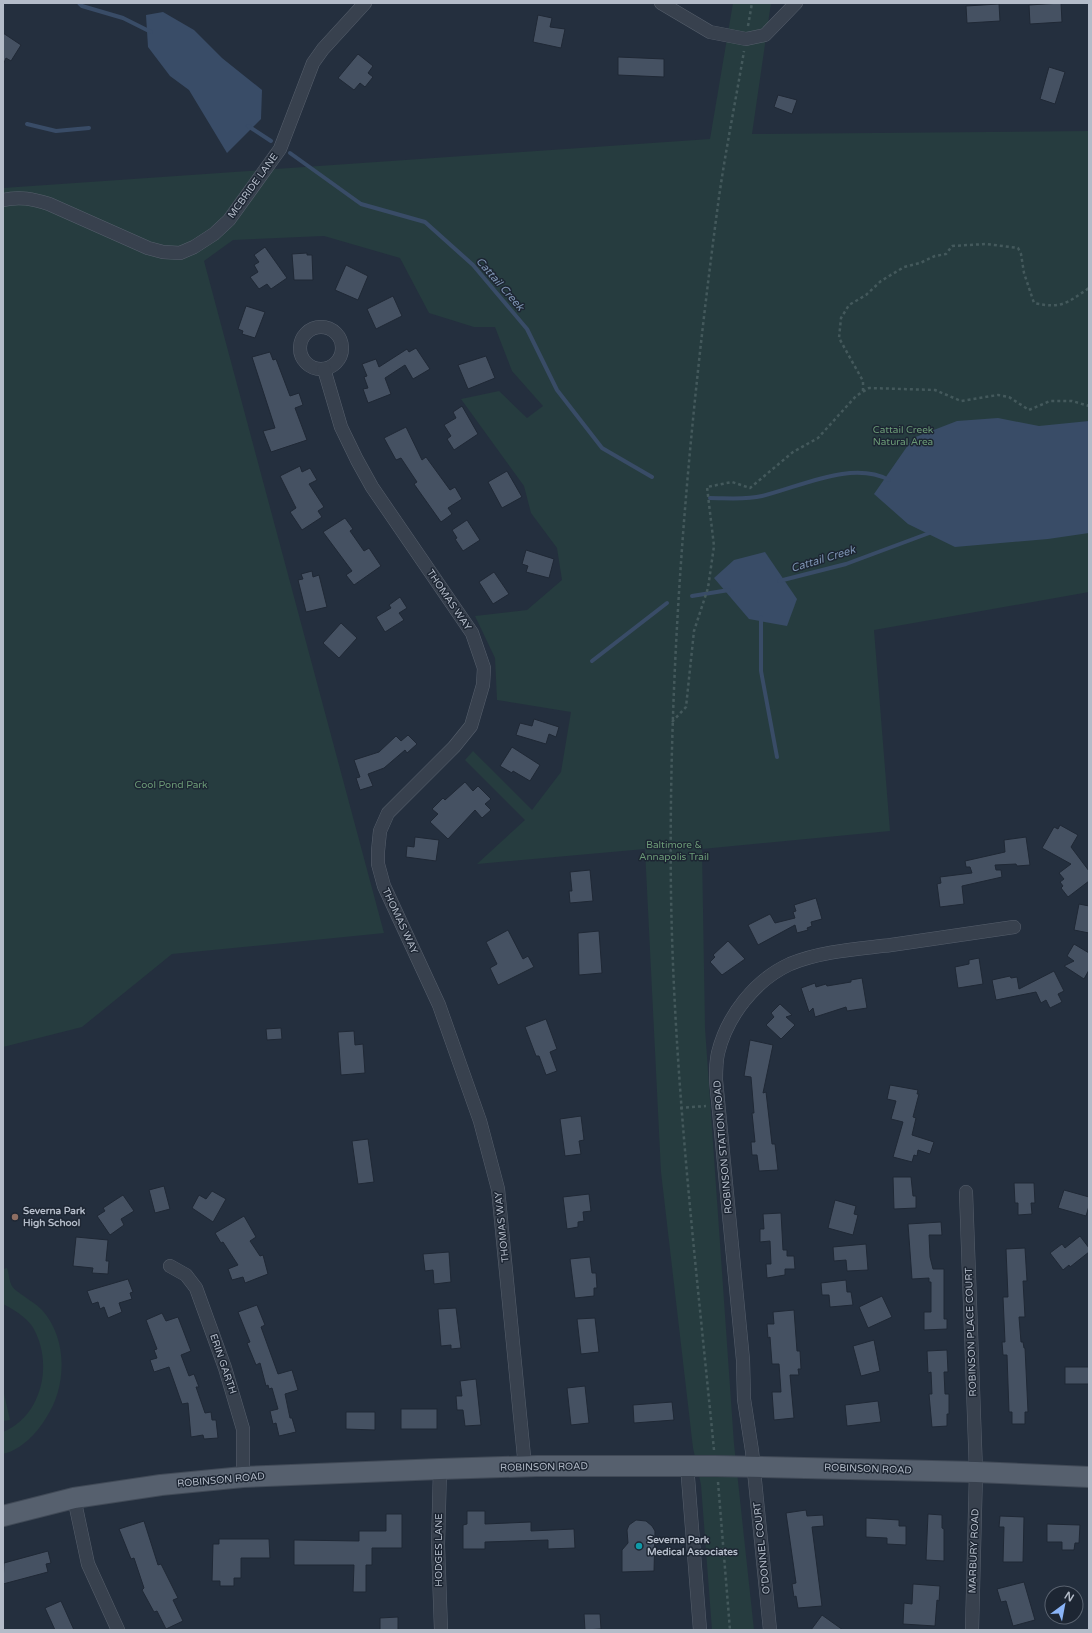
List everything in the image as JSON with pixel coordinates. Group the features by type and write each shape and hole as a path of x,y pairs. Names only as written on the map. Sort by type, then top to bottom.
{"main road":[{"name":"ROBINSON ROAD","path":"3,1516 74,1498 161,1485 243,1477 440,1469 525,1466 754,1466 976,1472 1089,1477"}],"street":[{"name":"MCBRIDE LANE","path":"3,200 18,197 33,199 49,204 148,248 163,252 180,253 194,247 214,234 229,220 280,149 313,63 323,49 365,3"},
{"path":"661,3 710,32 746,39 765,35 796,3"},
{"name":"THOMAS WAY","path":"324,369 341,427 356,460 372,487 472,634 484,668 483,685 471,726 464,736 388,813 380,831 378,864 384,886 439,1005 480,1121 491,1158 498,1189 525,1466"},
{"name":"ROBINSON STATION ROAD","path":"754,1466 744,1399 743,1360 716,1080 718,1054 725,1031 740,1007 754,989 790,964 830,953 1014,927"},
{"name":"ROBINSON PLACE COURT","path":"966,1192 976,1472"},
{"name":"ERIN GARTH","path":"170,1266 186,1275 196,1288 225,1368 245,1438 243,1477"},
{"path":"687,1466 700,1630"},
{"name":"O'DONNEL COURT","path":"754,1466 770,1630"},
{"name":"HODGES LANE","path":"440,1469 438,1545 441,1630"},
{"name":"MARBURY ROAD","path":"972,1630 976,1472"},
{"path":"74,1498 88,1564 118,1630"}],"path":[{"path":"730,1630 716,1466 680,1108 674,1003 671,893 672,722 677,624 694,408 720,193 752,3"},
{"path":"863,392 863,381 839,338 841,318 849,305 866,295 880,281 904,267 920,263 935,256 946,254 952,246 986,244 1018,248 1021,254 1024,273 1034,303 1052,307 1066,303 1089,288"},
{"path":"672,722 686,707 694,631 708,588 714,546 707,487 732,482 750,488 793,452 818,438 856,396 868,388 935,390 962,401 998,395 1009,397 1029,410 1050,401 1072,401 1089,406"},
{"path":"680,1108 718,1105"}],"green space":[{"path":"733,3 771,3 752,134 1089,131 1089,592 874,630 890,831 702,849 705,1028 734,1444 754,1630 712,1630 701,1485 693,1448 661,1172 645,849 477,864 525,820 465,760 473,751 532,810 561,772 571,712 497,700 495,658 475,616 527,610 562,580 557,548 531,513 524,486 461,399 499,391 527,418 543,406 512,371 495,327 474,327 429,313 400,258 324,236 233,240 204,261 384,933 172,954 82,1027 3,1047 3,188 710,139"},
{"path":"7,1268 12,1286 39,1307 50,1322 57,1335 62,1363 58,1392 53,1406 46,1418 28,1440 16,1449 3,1454 3,1432 17,1424 28,1414 36,1401 41,1386 43,1371 39,1340 32,1326 26,1319 3,1304 3,1269"},
{"path":"3,1389 10,1420 3,1421"}],"water":[{"path":"163,12 194,30 222,58 262,90 261,119 227,153 189,90 170,76 148,47 146,15"},
{"path":"998,418 1039,426 1089,421 1089,533 1048,539 955,547 908,524 874,494 913,438 957,421"},
{"path":"765,552 797,599 787,626 749,619 714,578 734,560"}],"building":[{"path":"1061,3 1062,22 1030,24 1029,5"},
{"path":"999,4 1000,21 967,23 966,6"},
{"path":"538,15 552,18 550,27 565,29 561,48 533,42"},
{"path":"3,33 21,45 11,61 6,58 3,65"},
{"path":"358,54 373,66 368,73 373,77 365,87 360,83 354,90 338,78"},
{"path":"618,57 664,59 664,77 618,75"},
{"path":"1049,67 1065,72 1055,104 1040,99"},
{"path":"778,95 797,100 792,114 774,107"},
{"path":"265,247 287,278 271,289 267,284 259,289 250,277 258,272 254,265 259,262 254,255"},
{"path":"307,253 307,255 312,255 313,280 294,280 292,254"},
{"path":"346,265 368,276 358,300 335,290"},
{"path":"393,296 402,316 376,329 367,309"},
{"path":"246,306 265,312 255,338 242,334 243,331 238,329"},
{"path":"416,348 430,369 413,379 405,365 385,378 391,394 368,403 363,389 368,388 364,377 367,376 362,364 376,359 379,367 407,349 409,352"},
{"path":"270,352 273,360 276,359 290,396 299,393 303,405 295,408 307,440 271,452 263,431 275,428 252,357"},
{"path":"486,356 495,378 468,389 458,365"},
{"path":"462,406 478,434 454,450 447,439 451,436 444,425 456,418 453,412"},
{"path":"406,427 422,460 426,457 450,490 455,487 462,499 448,508 452,514 441,522 414,484 417,482 401,458 396,460 384,438"},
{"path":"300,466 302,472 310,468 317,480 309,484 324,507 318,511 322,517 302,530 290,512 296,508 280,476"},
{"path":"507,471 522,497 502,508 488,482"},
{"path":"345,518 353,529 350,531 364,551 369,548 381,566 354,585 346,575 352,571 323,532"},
{"path":"467,520 480,540 463,551 455,539 457,538 452,530"},
{"path":"526,550 554,559 549,578 526,572 528,566 522,564"},
{"path":"312,571 313,577 319,575 327,607 306,612 298,580 303,579 301,574"},
{"path":"494,572 509,594 493,604 479,582"},
{"path":"400,597 407,608 399,613 404,620 385,632 376,617 391,608 389,605"},
{"path":"341,623 357,638 339,658 323,643"},
{"path":"534,719 559,727 556,737 549,734 546,744 516,735 520,723 532,726"},
{"path":"408,735 417,744 407,753 405,750 384,768 368,774 373,786 360,790 356,778 360,777 354,760 379,752 396,736 401,741"},
{"path":"512,747 540,765 530,781 513,771 512,773 500,766"},
{"path":"465,782 473,791 478,786 491,799 485,804 491,810 482,818 475,810 448,839 430,822 438,814 432,809 443,798 445,800"},
{"path":"1060,825 1078,835 1071,847 1089,871 1089,881 1068,897 1061,888 1063,886 1060,882 1064,879 1059,873 1071,864 1042,848 1054,827 1058,829"},
{"path":"415,837 439,840 436,861 406,857 407,846 414,847"},
{"path":"1026,837 1030,865 995,865 996,870 1001,870 1002,877 962,886 964,904 940,907 937,884 941,883 940,877 972,873 970,867 966,867 965,861 1005,852 1004,840"},
{"path":"590,870 593,901 570,903 569,891 572,891 570,872"},
{"path":"816,898 822,919 811,922 812,926 807,928 808,930 797,933 795,925 758,945 748,925 770,914 775,923 795,918 793,912 796,911 794,905"},
{"path":"1079,904 1089,906 1089,933 1074,930"},
{"path":"508,930 523,959 528,956 534,967 498,985 490,968 497,964 486,942"},
{"path":"599,931 602,973 579,975 578,933"},
{"path":"728,941 745,959 722,975 710,962 715,957 713,955"},
{"path":"1074,944 1089,953 1089,970 1084,979 1064,966 1074,961 1067,956"},
{"path":"979,958 983,984 958,988 955,967 969,964 969,960"},
{"path":"1054,971 1064,991 1058,994 1062,1002 1050,1008 1046,1000 1041,1003 1036,992 996,1000 992,980 1010,976 1011,978 1017,977 1019,989"},
{"path":"862,978 867,1008 847,1011 846,1007 815,1017 813,1008 809,1012 801,988 815,983 816,987 826,984 827,986 851,982 851,980"},
{"path":"780,1004 792,1015 786,1017 795,1025 781,1039 766,1025 774,1017 771,1013"},
{"path":"546,1019 557,1049 550,1052 557,1071 546,1075 539,1056 536,1056 525,1027"},
{"path":"281,1028 282,1039 267,1040 266,1029"},
{"path":"354,1031 355,1045 363,1044 365,1073 341,1075 338,1032"},
{"path":"750,1040 773,1045 763,1093 766,1092 772,1144 775,1144 778,1170 759,1171 757,1155 752,1155 751,1142 755,1142 752,1113 754,1113 751,1077 744,1076"},
{"path":"890,1085 918,1090 917,1094 919,1094 913,1117 916,1118 912,1135 934,1142 930,1154 918,1150 917,1156 914,1155 912,1162 893,1157 903,1122 891,1119 896,1101 887,1099"},
{"path":"581,1116 584,1140 579,1141 581,1154 565,1156 560,1119"},
{"path":"368,1139 374,1182 358,1184 352,1141"},
{"path":"893,1177 911,1177 913,1196 916,1196 916,1208 894,1209"},
{"path":"1014,1183 1034,1183 1035,1203 1031,1203 1032,1214 1018,1215 1018,1203 1015,1203"},
{"path":"164,1186 170,1209 155,1213 149,1190"},
{"path":"1064,1190 1089,1197 1089,1206 1086,1216 1058,1208"},
{"path":"212,1191 226,1199 213,1222 192,1208 199,1195 206,1199"},
{"path":"589,1194 591,1211 583,1212 584,1221 578,1222 578,1227 567,1229 563,1197"},
{"path":"123,1195 134,1211 121,1219 124,1225 110,1235 97,1216 105,1211 103,1208"},
{"path":"835,1200 856,1206 854,1214 858,1215 853,1235 828,1228"},
{"path":"781,1213 783,1250 787,1250 787,1256 794,1256 795,1269 785,1269 785,1275 767,1278 766,1264 771,1264 770,1241 760,1242 760,1229 764,1229 763,1214"},
{"path":"244,1216 256,1237 250,1241 260,1256 263,1255 268,1274 245,1283 243,1277 232,1280 228,1269 238,1265 223,1242 221,1243 215,1233"},
{"path":"941,1222 942,1235 929,1235 930,1257 933,1269 944,1269 944,1319 947,1319 947,1329 924,1330 924,1312 931,1312 931,1282 929,1282 929,1278 912,1279 908,1224"},
{"path":"1080,1236 1089,1248 1089,1252 1070,1267 1069,1265 1063,1270 1050,1253 1062,1244 1065,1248"},
{"path":"76,1237 108,1240 106,1261 109,1261 108,1274 92,1273 93,1268 73,1266"},
{"path":"866,1244 868,1270 847,1271 846,1260 834,1261 833,1247"},
{"path":"1025,1248 1027,1281 1023,1281 1025,1317 1019,1317 1021,1342 1023,1342 1025,1348 1028,1412 1025,1412 1025,1424 1012,1424 1012,1412 1009,1412 1007,1355 1003,1355 1002,1342 1005,1342 1003,1297 1008,1297 1006,1249"},
{"path":"449,1252 451,1282 434,1284 433,1270 425,1271 423,1254"},
{"path":"590,1257 592,1273 596,1273 597,1288 594,1288 594,1296 575,1298 570,1259"},
{"path":"128,1279 133,1292 130,1293 132,1299 119,1303 122,1312 108,1318 104,1307 100,1309 98,1302 92,1304 87,1291"},
{"path":"846,1280 847,1292 851,1292 853,1305 830,1307 829,1295 822,1295 821,1283"},
{"path":"882,1296 892,1317 868,1328 859,1307"},
{"path":"257,1305 265,1325 261,1327 278,1374 292,1370 298,1390 285,1394 290,1418 292,1418 296,1432 279,1436 276,1423 273,1424 270,1411 278,1409 272,1388 269,1389 268,1385 266,1386 260,1363 256,1365 247,1343 250,1342 238,1312"},
{"path":"456,1308 461,1348 451,1349 451,1345 441,1346 438,1309"},
{"path":"794,1310 797,1351 800,1351 801,1369 798,1369 799,1375 790,1375 794,1418 774,1420 772,1392 781,1392 779,1364 772,1364 770,1337 768,1338 767,1324 774,1324 773,1312"},
{"path":"162,1313 166,1321 178,1317 191,1351 181,1355 189,1376 194,1374 199,1387 196,1387 205,1413 211,1412 212,1420 216,1420 218,1438 204,1439 203,1435 191,1437 188,1403 182,1404 169,1367 154,1372 150,1360 157,1358 154,1350 157,1349 146,1320"},
{"path":"595,1318 599,1352 581,1354 577,1319"},
{"path":"874,1340 880,1371 861,1376 853,1346"},
{"path":"947,1350 948,1372 944,1372 945,1394 949,1394 949,1414 947,1414 947,1426 932,1427 929,1394 932,1394 931,1372 928,1373 927,1351"},
{"path":"1065,1367 1089,1367 1089,1384 1065,1384"},
{"path":"476,1379 481,1425 465,1426 463,1410 457,1410 456,1396 462,1396 460,1381"},
{"path":"585,1386 589,1423 571,1425 567,1388"},
{"path":"878,1401 881,1422 847,1426 845,1405"},
{"path":"672,1402 674,1420 634,1423 633,1405"},
{"path":"401,1409 437,1409 437,1429 401,1429"},
{"path":"346,1412 375,1412 375,1430 346,1429"},
{"path":"806,1510 807,1516 823,1515 824,1526 812,1527 822,1606 798,1608 796,1596 794,1597 792,1584 796,1583 786,1513"},
{"path":"467,1511 485,1511 485,1524 531,1522 531,1531 574,1529 575,1548 548,1549 548,1540 485,1542 485,1549 463,1549 463,1525 467,1524"},
{"path":"386,1514 402,1514 402,1548 372,1548 372,1565 366,1565 366,1592 353,1592 354,1565 294,1565 294,1540 359,1541 359,1531 386,1531"},
{"path":"928,1514 942,1515 942,1528 944,1529 944,1561 926,1560"},
{"path":"1000,1516 1024,1517 1023,1562 1003,1562 1004,1527 999,1527"},
{"path":"866,1518 899,1520 899,1526 906,1526 906,1545 887,1544 887,1538 866,1537"},
{"name":"Severna Park Medical Associates","path":"636,1520 646,1521 655,1531 654,1571 622,1572 622,1550 628,1543 627,1530 629,1525"},
{"path":"144,1521 158,1565 161,1564 178,1598 173,1600 183,1621 166,1629 157,1611 154,1612 142,1590 144,1588 134,1558 131,1559 119,1529"},
{"path":"1047,1524 1080,1525 1079,1543 1075,1543 1074,1550 1062,1550 1062,1542 1047,1542"},
{"path":"219,1539 269,1539 270,1558 241,1558 241,1578 234,1578 234,1586 220,1586 220,1581 212,1581 213,1544 219,1544"},
{"path":"48,1551 51,1563 46,1564 48,1572 3,1584 4,1563"},
{"path":"1024,1582 1035,1620 1013,1626 1006,1601 1001,1602 997,1589"},
{"path":"913,1584 940,1586 939,1601 937,1600 935,1626 903,1624 904,1603 912,1604"},
{"path":"61,1601 74,1630 55,1630 45,1608"},
{"path":"584,1614 600,1614 601,1629 585,1630"},
{"path":"822,1615 843,1630 811,1630"},
{"path":"398,1617 398,1630 380,1630 380,1618"}],"waterway":[{"name":"Cattail Creek","path":"79,3 82,6 123,18 151,32"},
{"path":"27,124 56,131 89,128"},
{"name":"Cattail Creek","path":"248,126 271,141"},
{"name":"Cattail Creek","path":"290,153 361,204 425,222 473,265 527,329 557,390 602,448 652,477"},
{"name":"Cattail Creek","path":"710,498 743,498 762,496 826,477 843,474 859,473 874,475 889,480"},
{"name":"Cattail Creek","path":"779,581 846,564 932,532"},
{"name":"Cattail Creek","path":"692,596 729,590"},
{"name":"Cattail Creek","path":"592,661 667,603"},
{"path":"761,617 761,671 777,757"}],"place":[{"name":"Severna Park High School","path":"15,1217"},
{"name":"Severna Park Medical Associates","path":"639,1546"}],"park label":[{"name":"Cattail Creek Natural Area","path":"903,436"},
{"name":"Cool Pond Park","path":"171,785"},
{"name":"Baltimore & Annapolis Trail","path":"674,850"}]}
